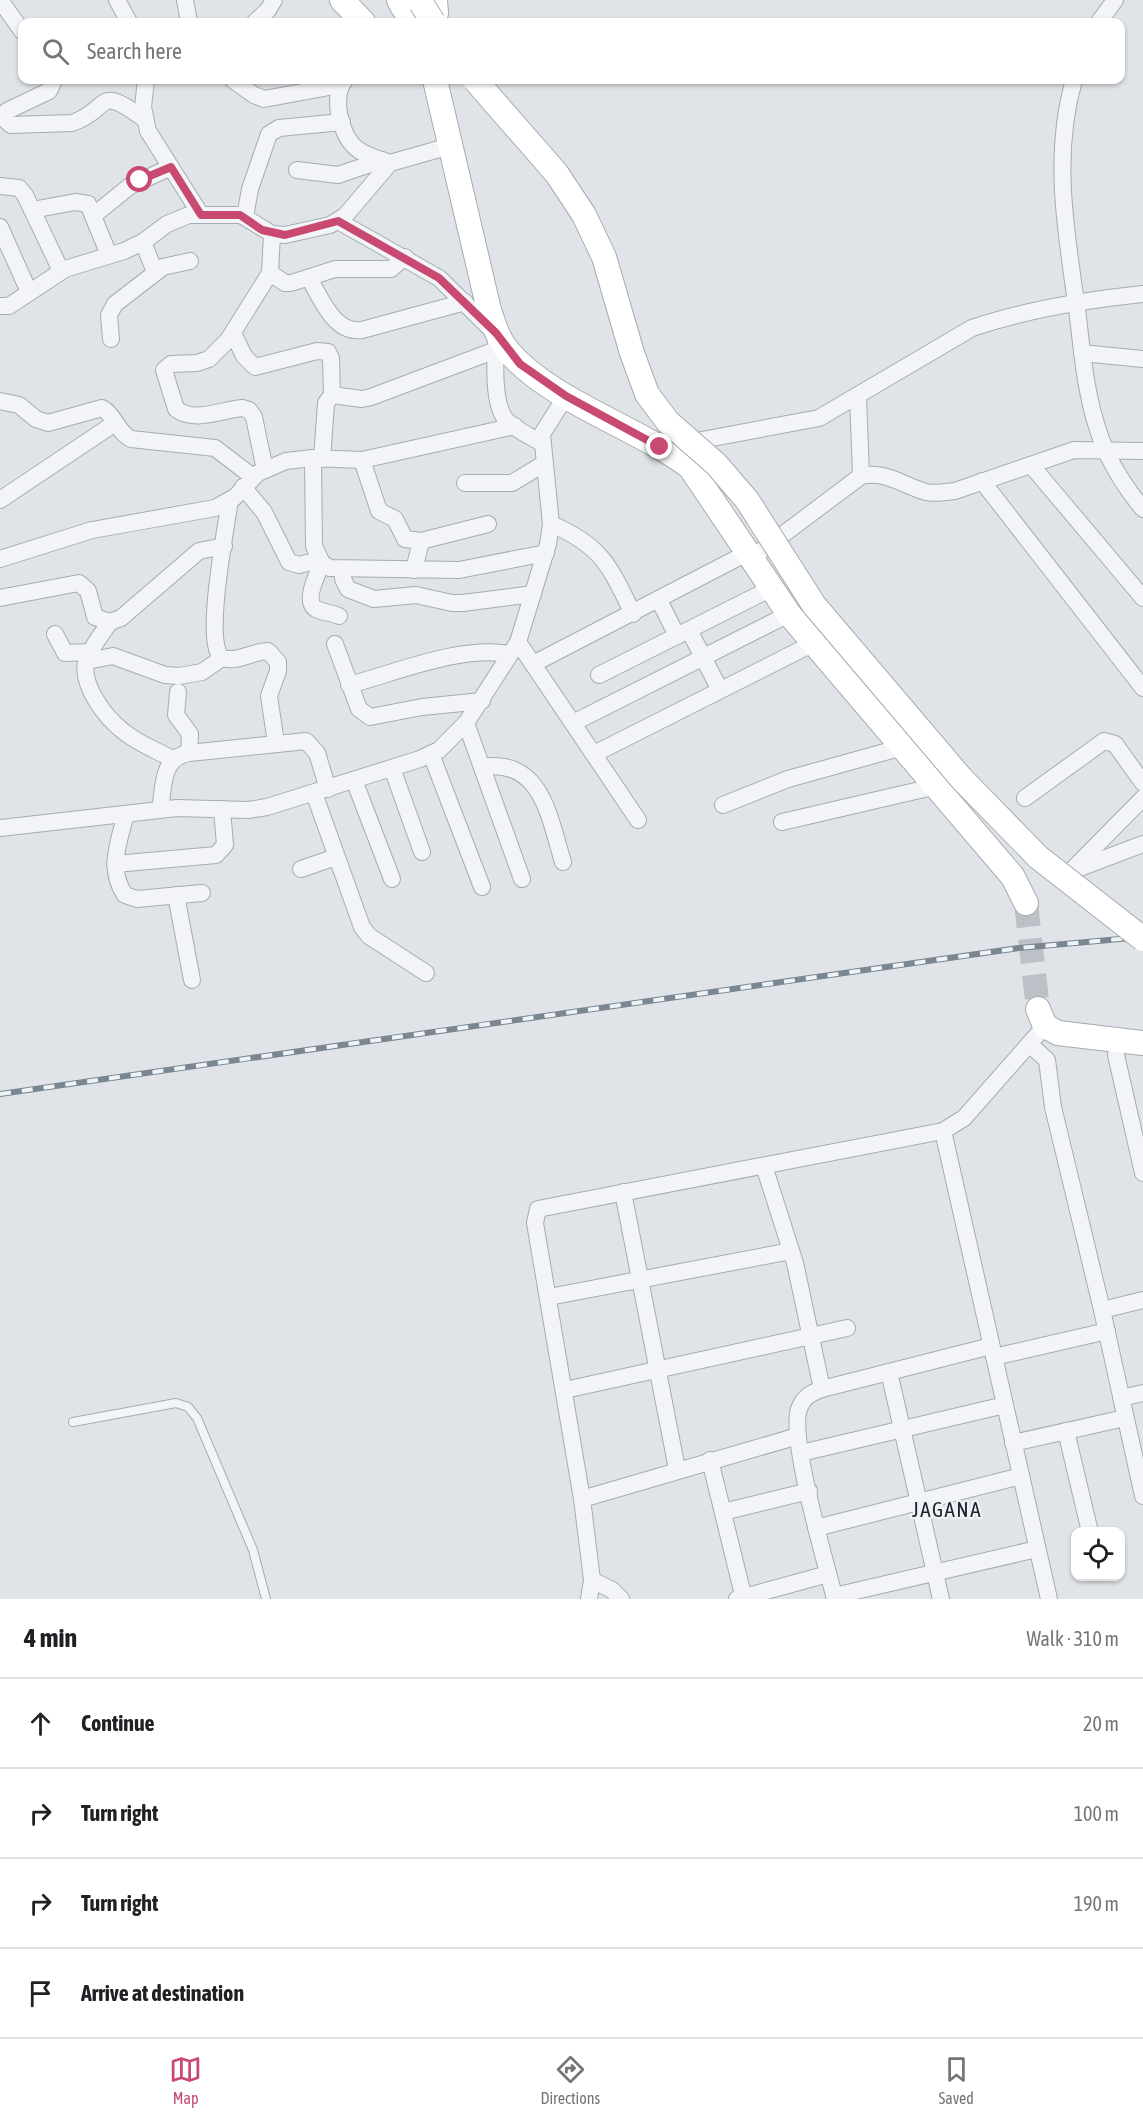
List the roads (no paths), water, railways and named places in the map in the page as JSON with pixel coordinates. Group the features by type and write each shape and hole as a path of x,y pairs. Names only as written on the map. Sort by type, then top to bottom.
{"street":[{"path":"0,0 18,25"},
{"path":"117,0 127,18"},
{"path":"184,0 188,18"},
{"path":"259,18 274,0"},
{"path":"342,0 359,18"},
{"path":"1102,18 1115,0"},
{"path":"53,84 50,91 7,111 4,119 6,123 72,123 109,101 123,104 144,119"},
{"path":"146,84 144,119 148,131 201,215"},
{"path":"238,84 264,99 333,84"},
{"path":"342,84 338,103 348,140 354,147 386,162"},
{"path":"436,84 496,342 498,397 507,421 543,444"},
{"path":"478,84 557,174 584,215 604,257 632,353 647,394 668,422 716,464 747,500 814,605 961,778 1038,857 1143,939"},
{"path":"1073,84 1064,117 1061,148 1065,222 1082,353 1093,414 1105,449 1116,471 1143,509"},
{"path":"245,217 250,189 269,134 279,128 342,122"},
{"path":"297,170 338,175 450,146"},
{"path":"0,306 9,306 61,271 143,242 167,224 189,216 227,213 245,217 272,234 285,235 338,221 386,162"},
{"path":"94,215 130,186 171,167"},
{"path":"0,186 19,188 61,271"},
{"path":"32,210 83,201 91,207 109,255"},
{"path":"338,221 439,278 465,302 496,342 520,364 566,396 660,447 690,467 774,587 789,614 1013,877 1026,903"},
{"path":"0,227 29,292"},
{"path":"272,234 270,273 233,333 209,359 197,363 171,364 164,370 164,377 176,409 181,413 194,416 242,408 249,410 254,417 254,478 264,512 289,562 299,565 320,561"},
{"path":"143,242 155,272"},
{"path":"270,273 285,283 335,269 391,269 405,257"},
{"path":"111,339 111,309 155,272 173,264 190,261"},
{"path":"309,278 335,320 349,330 362,330 465,302"},
{"path":"660,447 819,418 972,328 1021,313 1076,302 1143,294"},
{"path":"233,333 244,356 255,367 317,351 328,352 331,358 332,395 326,403 318,459 314,546 320,561 330,568 343,569 473,569 546,553"},
{"path":"332,395 362,399 371,397 496,342"},
{"path":"1082,353 1143,359"},
{"path":"0,828 195,807 248,810 267,807 431,754 453,739 482,701 514,648 533,594 546,553 551,524 543,444 546,425 566,396"},
{"path":"858,396 861,476"},
{"path":"0,401 19,405 41,422 54,422 102,408 120,432 131,439 215,448 254,478"},
{"path":"0,500 115,423"},
{"path":"0,559 92,530 214,508 230,500 254,478 286,461 362,460 515,426"},
{"path":"533,664 751,554 861,476 880,474 927,492 940,493 1074,450 1143,451"},
{"path":"362,460 379,511 395,519 405,539 421,541 488,524"},
{"path":"465,483 512,483 545,463"},
{"path":"1031,465 1143,598"},
{"path":"982,481 1140,680"},
{"path":"230,500 213,631 217,654 222,658 230,659 261,651 274,656 278,671 269,696 269,706 276,743"},
{"path":"551,524 579,536 608,564 633,614"},
{"path":"414,570 421,541"},
{"path":"172,759 123,731 111,720 93,693 88,680 89,656 110,622 120,618 199,551 224,546"},
{"path":"320,561 311,597 312,605 339,616"},
{"path":"343,569 343,579 348,589 374,598 416,595 452,603 463,603 533,594"},
{"path":"0,598 79,583 88,591 95,617 110,622"},
{"path":"599,675 774,587"},
{"path":"659,600 703,658 720,690"},
{"path":"573,723 789,614"},
{"path":"55,634 64,653 113,656 165,675 179,676 202,672 222,658"},
{"path":"594,754 814,643"},
{"path":"335,644 359,709 370,717 422,707 482,701"},
{"path":"349,685 470,652 514,648 533,664 638,820"},
{"path":"178,692 176,715 190,734 189,753"},
{"path":"466,723 522,879"},
{"path":"160,810 168,765 172,759 189,753 298,740 312,746 317,753 321,791 336,857 356,914 369,936 426,973"},
{"path":"1025,798 1104,741 1115,744 1143,783"},
{"path":"723,805 779,782 903,747"},
{"path":"431,754 482,887"},
{"path":"482,766 508,765 528,778 546,807 563,861"},
{"path":"392,768 422,852"},
{"path":"354,780 392,879"},
{"path":"782,822 937,786"},
{"path":"1143,798 1071,871 1143,844"},
{"path":"115,864 216,855 225,845 222,809"},
{"path":"126,814 115,864 116,875 125,895 137,899 202,892"},
{"path":"301,869 336,857"},
{"path":"176,895 192,980"},
{"path":"1038,1026 1072,1036 1143,1043"},
{"path":"589,1599 592,1580 582,1499 566,1390 535,1223 538,1209 943,1131 964,1118 1038,1026"},
{"path":"1038,1026 1047,1060 1053,1107 1107,1331 1143,1496"},
{"path":"1116,1055 1143,1173"},
{"path":"943,1131 1049,1599"},
{"path":"764,1166 791,1251 822,1389"},
{"path":"623,1192 677,1469"},
{"path":"549,1297 791,1251"},
{"path":"1102,1310 1143,1300"},
{"path":"566,1390 847,1328"},
{"path":"1037,1549 835,1597 816,1528 801,1453 798,1412 803,1399 822,1389 890,1372 993,1351 1107,1331"},
{"path":"890,1372 940,1599"},
{"path":"1121,1398 1143,1393"},
{"path":"801,1453 1005,1405"},
{"path":"1013,1443 1125,1418"},
{"path":"1066,1431 1089,1527"},
{"path":"582,1499 677,1469 798,1436"},
{"path":"710,1460 742,1598 828,1574"},
{"path":"816,1528 1021,1476"},
{"path":"723,1512 809,1491"},
{"path":"592,1580 612,1590 621,1599"}],"lane":[{"path":"73,1422 176,1403 188,1407 197,1418 253,1550 266,1599"}],"tunnel":[{"path":"1026,903 1038,1009"}],"railway":[{"path":"0,1094 1019,948 1143,937"}],"district":[{"name":"JAGANA","path":"947,1509"}]}
